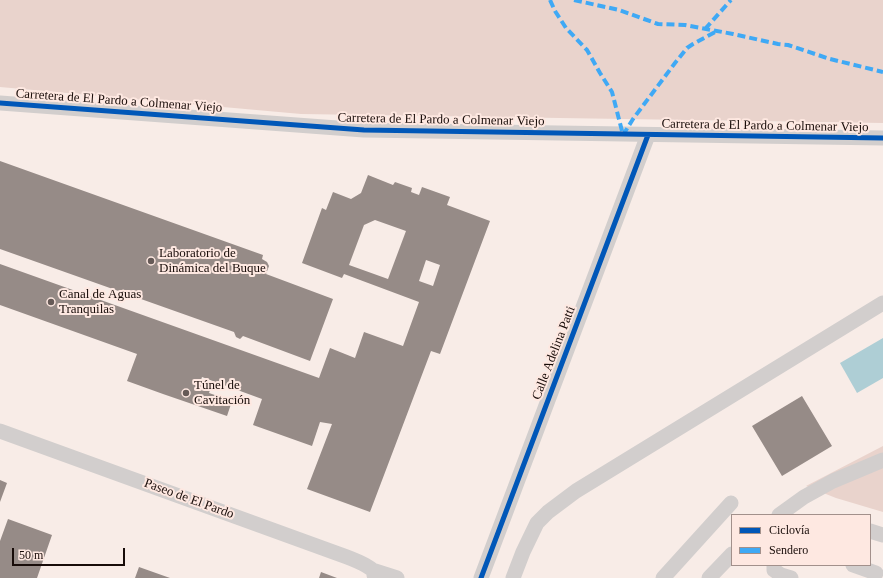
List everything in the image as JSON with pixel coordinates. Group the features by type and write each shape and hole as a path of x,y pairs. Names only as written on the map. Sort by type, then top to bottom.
{"street":[{"name":"Carretera de El Pardo a Colmenar Viejo","path":"0,103 364,130 883,138"},
{"name":"Calle Adelina Patti","path":"481,578 648,135"},
{"path":"513,578 523,552 537,523 548,512 576,491 883,302"},
{"name":"Paseo de El Pardo","path":"0,431 347,557 364,564 376,576 397,578"},
{"path":"780,514 804,497 833,481 883,460"},
{"path":"663,578 731,503"},
{"path":"871,531 883,535"},
{"path":"709,578 731,555"},
{"path":"774,566 774,570 781,575 791,578"},
{"path":"855,566 876,573"}],"shaded area":[{"path":"0,0 883,0 883,123 301,114 0,87"},
{"path":"883,446 883,512 836,498 806,486"}],"water":[{"path":"883,338 883,378 857,393 840,363"}],"building":[{"name":"Laboratorio de Dinámica del Buque","path":"0,161 263,255 262,259 267,262 269,266 266,274 333,299 310,361 243,336 240,339 236,337 234,332 0,249"},
{"path":"368,175 393,185 395,182 412,188 411,192 419,195 422,187 450,197 447,205 490,221 440,354 431,351 370,512 307,489 332,424 320,422 312,446 253,425 262,399 202,377 200,383 211,387 209,393 232,401 227,416 163,394 127,381 137,354 0,305 0,264 319,378 330,348 355,358 364,332 403,346 419,302 344,274 342,278 302,263 322,208 326,210 333,192 351,199 361,193","holes":["375,220 406,231 388,279 349,265 364,225","426,260 440,265 433,286 419,281"]},
{"path":"802,396 832,446 782,476 752,426"},
{"path":"0,480 7,483 0,502"},
{"path":"8,519 52,535 37,578 0,578 0,541"},
{"path":"139,567 170,578 135,578"},
{"path":"321,572 337,578 319,578"}],"marked path":[{"path":"550,0 566,28 587,50 612,92 623,135"},
{"path":"574,0 619,10 658,24 685,25 788,45 830,59 883,72"},
{"path":"705,29 731,0"},
{"path":"623,135 633,119 687,48 717,31"}],"cycle path":[{"path":"0,103 364,130 883,138"},
{"path":"481,578 648,135"}],"place":[{"name":"Laboratorio de Dinámica del Buque","path":"151,261"},
{"name":"Canal de Aguas Tranquilas","path":"51,302"},
{"name":"Túnel de Cavitación","path":"186,393"}]}
